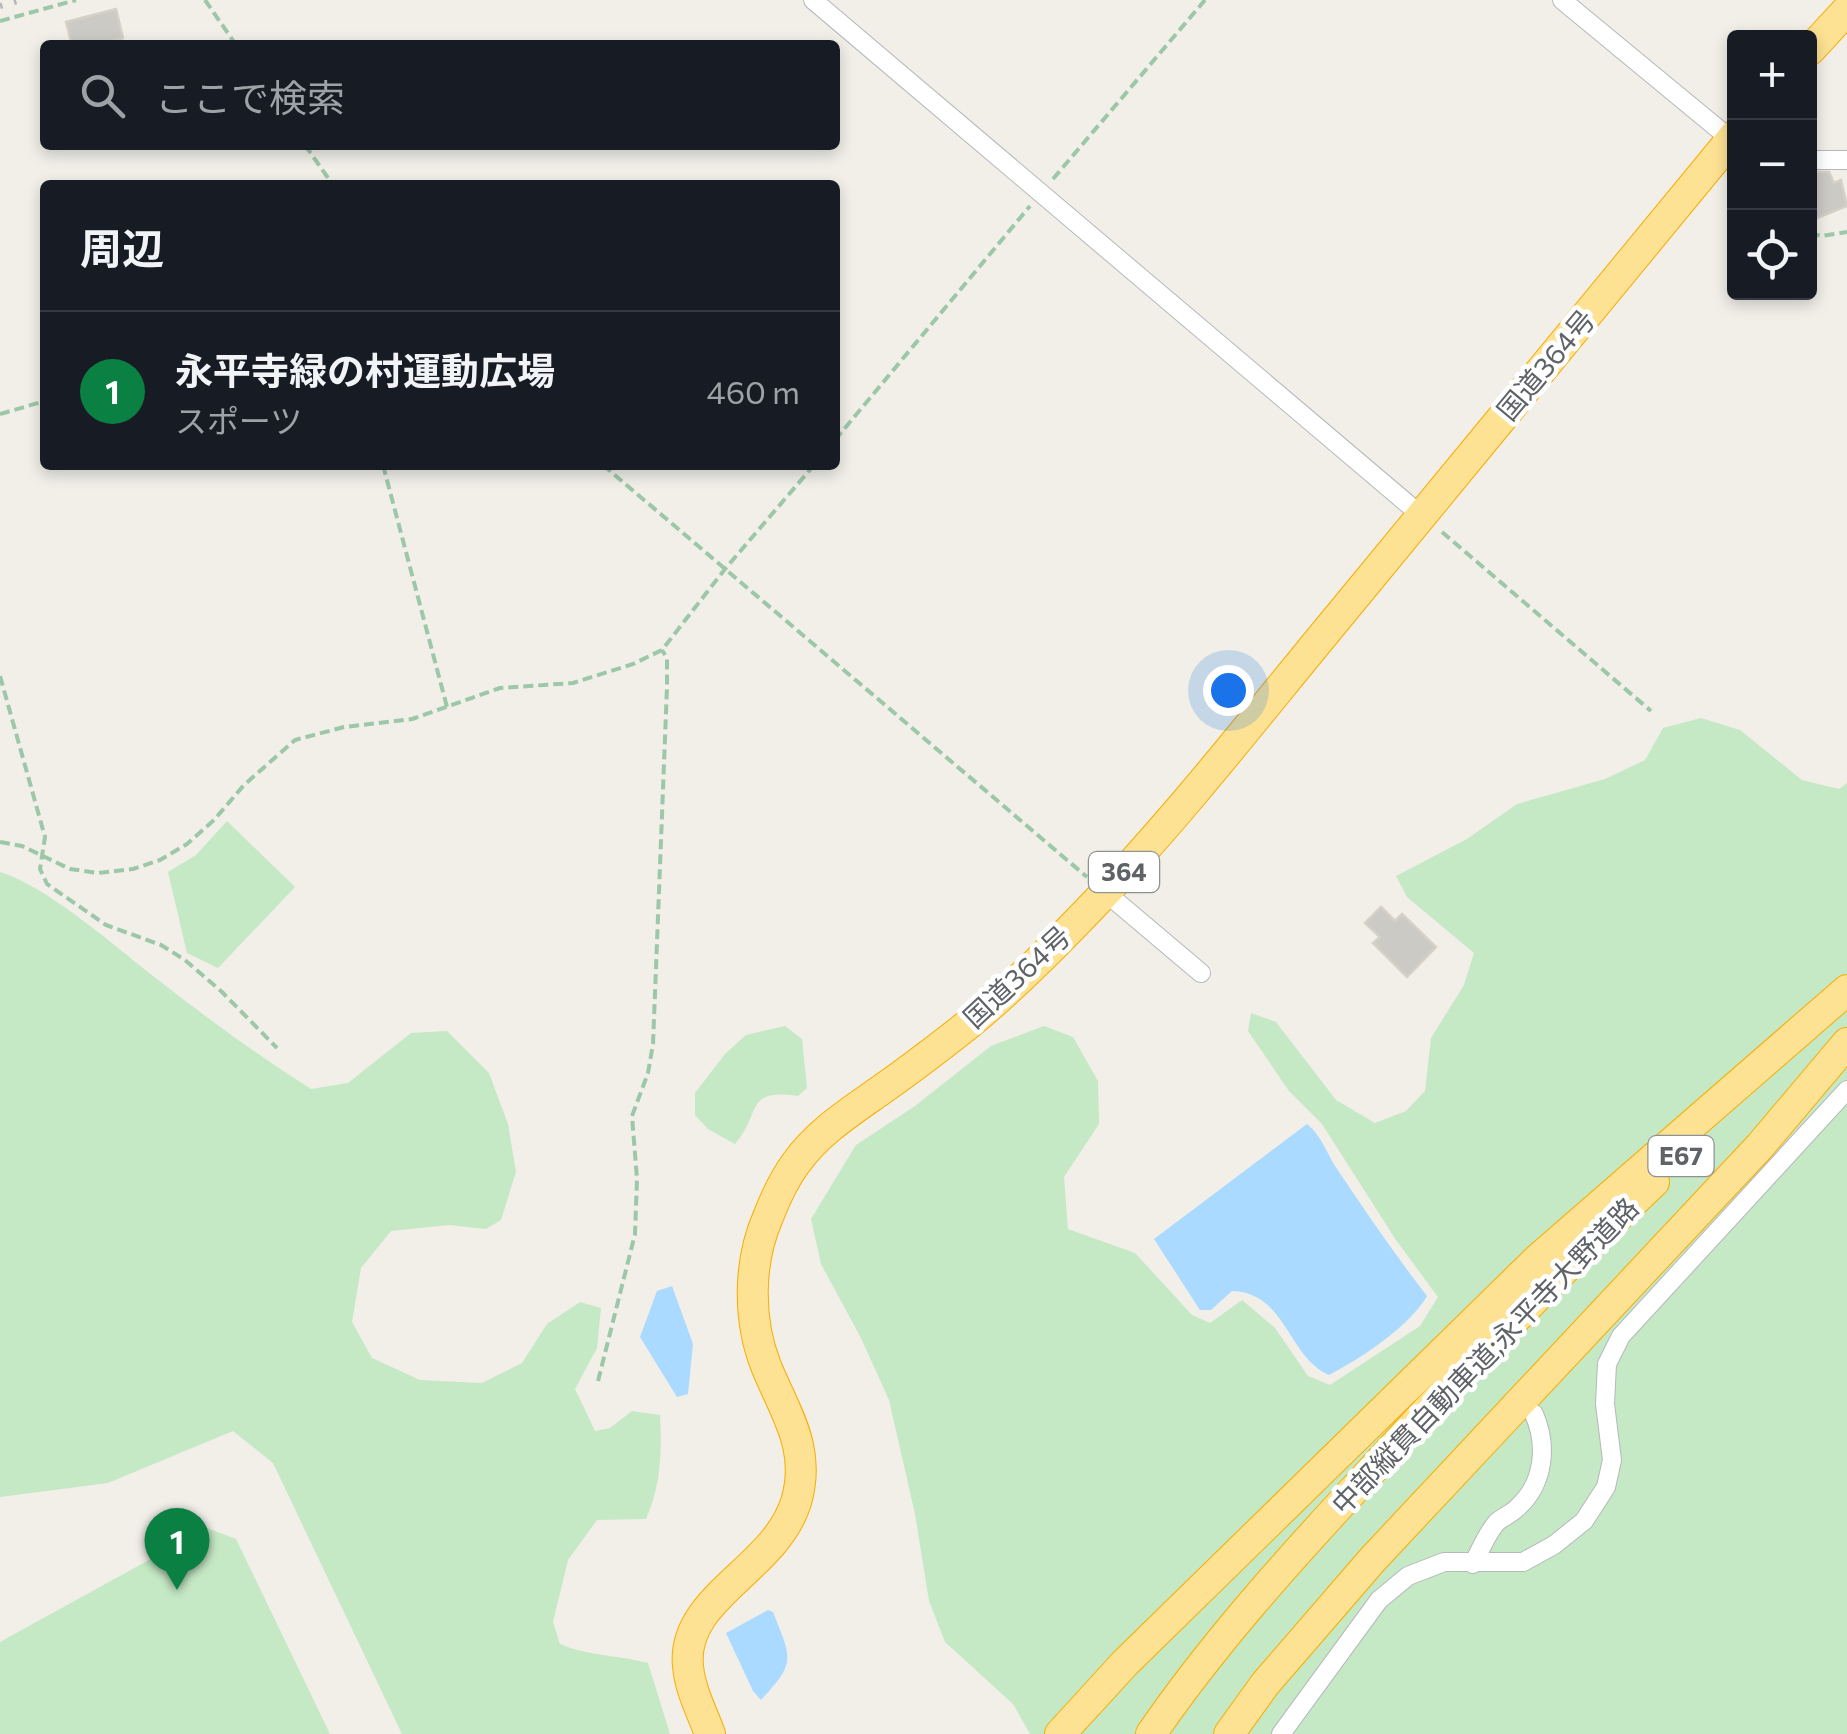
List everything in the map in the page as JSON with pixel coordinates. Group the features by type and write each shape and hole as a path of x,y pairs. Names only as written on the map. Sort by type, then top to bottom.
{"highway":[{"path":"1817,42 1847,10"},
{"name":"国道364号","path":"710,1734 688,1669 688,1647 697,1623 712,1602 778,1540 798,1493 798,1437 766,1366 756,1332 753,1293 755,1260 764,1224 795,1163 818,1139 984,1010 1053,947 1105,892 1727,147"},
{"path":"1060,1734 1124,1663 1302,1493 1512,1303 1682,1131 1847,990"},
{"name":"中部縦貫自動車道;永平寺大野道路","path":"1150,1734 1252,1601 1512,1303 1847,1004"},
{"path":"1229,1734 1265,1684 1373,1559 1760,1146 1847,1043"}],"street":[{"path":"813,0 1422,516"},
{"path":"1562,0 1727,133"},
{"path":"1817,160 1847,160"},
{"path":"1105,892 1201,972"},
{"path":"1281,1734 1379,1600 1408,1576 1444,1562 1523,1562 1554,1545 1584,1521 1606,1488 1612,1460 1605,1404 1607,1364 1621,1336 1847,1090"},
{"path":"1472,1564 1496,1524 1533,1490 1543,1460 1542,1432 1534,1414"}],"path":[{"path":"0,21 76,0"},
{"path":"205,0 233,40"},
{"path":"840,434 1205,0"},
{"path":"309,150 330,180"},
{"path":"1817,235 1847,232"},
{"path":"0,414 40,402"},
{"path":"384,470 448,708"},
{"path":"609,470 1105,892"},
{"path":"0,842 22,846 70,870 98,873 133,869 160,860 187,844 296,740 344,728 412,720 500,688 573,683 633,664 662,650 810,470"},
{"path":"1422,516 1651,711"},
{"path":"598,1380 635,1234 637,1180 632,1116 648,1073 653,1044 667,687 667,658 662,650"},
{"path":"0,676 45,837 40,869 47,884 106,925 161,945 184,960 277,1048"}],"green space":[{"path":"1701,718 1740,730 1802,780 1839,789 1847,783 1847,1734 1030,1734 1013,1704 945,1642 929,1601 915,1514 889,1400 821,1264 811,1219 856,1145 915,1106 991,1046 1044,1026 1073,1037 1098,1081 1099,1124 1064,1177 1068,1229 1135,1253 1192,1315 1210,1323 1242,1300 1275,1328 1308,1376 1330,1385 1420,1326 1438,1297 1396,1240 1322,1124 1289,1091 1248,1031 1251,1013 1276,1022 1336,1100 1375,1123 1406,1111 1425,1091 1431,1038 1464,985 1474,953 1407,897 1396,876 1467,839 1517,804 1605,779 1645,760 1663,728"},
{"path":"227,821 295,887 218,968 187,953 168,872 196,855"},
{"path":"0,872 58,903 211,1020 311,1089 348,1083 411,1033 447,1031 489,1073 508,1124 516,1172 501,1220 486,1229 449,1225 391,1231 361,1268 352,1322 372,1358 420,1380 482,1383 522,1363 547,1324 580,1302 601,1308 597,1348 575,1389 595,1431 610,1428 632,1411 660,1415 658,1481 646,1519 597,1520 568,1560 553,1622 560,1644 648,1663 670,1734 402,1734 273,1463 233,1431 108,1483 0,1497"},
{"path":"785,1026 802,1039 807,1088 798,1096 781,1094 761,1099 735,1144 708,1129 695,1115 695,1093 725,1054 746,1035"},
{"path":"207,1528 236,1539 330,1734 0,1734 0,1642"}],"water":[{"path":"1307,1124 1427,1296 1397,1330 1329,1375 1304,1355 1276,1314 1250,1294 1232,1291 1211,1310 1200,1310 1154,1239"},
{"path":"672,1286 693,1344 688,1394 677,1397 640,1337 657,1291"},
{"path":"768,1610 773,1612 779,1627 787,1659 781,1677 761,1700 726,1633"}],"building":[{"path":"116,9 123,38 71,40 66,22"},
{"path":"1817,172 1829,172 1834,183 1841,180 1847,206 1817,218"},
{"path":"1381,907 1395,921 1402,914 1436,947 1407,977 1373,943 1380,937 1365,923"}],"railway":[{"path":"0,6 21,0"}],"place":[{"name":"永平寺緑の村運動広場","path":"177,1590"}]}
